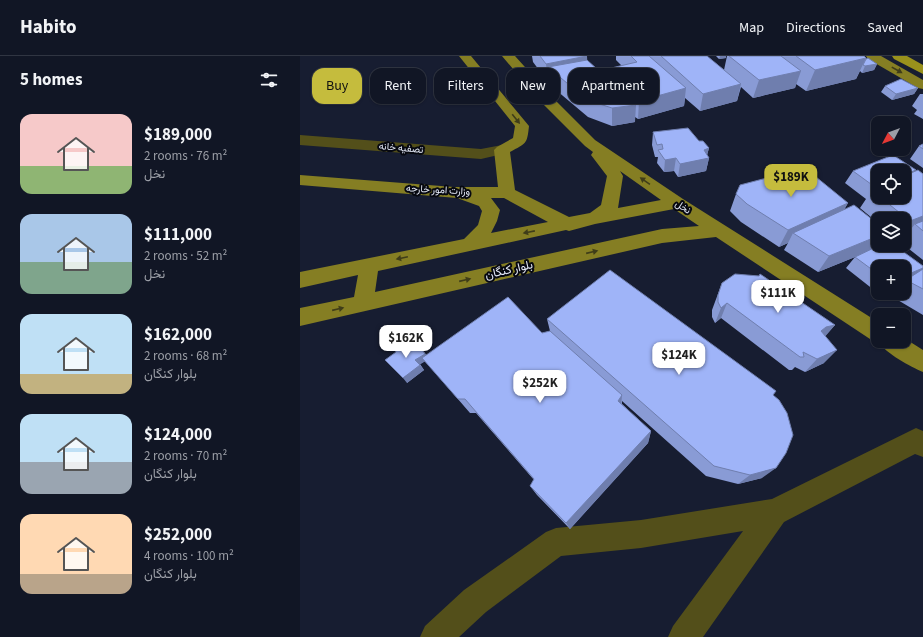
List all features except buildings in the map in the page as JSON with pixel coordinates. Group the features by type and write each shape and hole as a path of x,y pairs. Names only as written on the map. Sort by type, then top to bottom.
{"highway":[{"path":"898,56 923,70"},
{"path":"914,56 923,61"}],"main road":[{"path":"465,56 522,126 520,140 502,150 507,193"},
{"name":"نخل","path":"508,56 546,100 590,143 677,203 871,328"},
{"path":"872,56 923,84"},
{"path":"590,143 615,176 609,208 595,218"},
{"name":"وزارت امور خارجه","path":"300,180 454,192 507,193 569,225"},
{"path":"454,192 485,202 491,210 485,230 470,244"},
{"path":"300,280 470,244 569,225 595,218 677,203"},
{"path":"628,212 654,213 667,217 674,227 662,236"},
{"name":"بلوار کنگان","path":"300,317 662,236 720,230"},
{"path":"363,303 369,265"},
{"path":"901,348 923,362"}],"street":[{"name":"تصفیه خانه","path":"300,140 482,154 502,150"},
{"path":"436,637 475,601 556,542 641,534 774,512 916,440 923,445"},
{"path":"684,637 774,512"}]}
